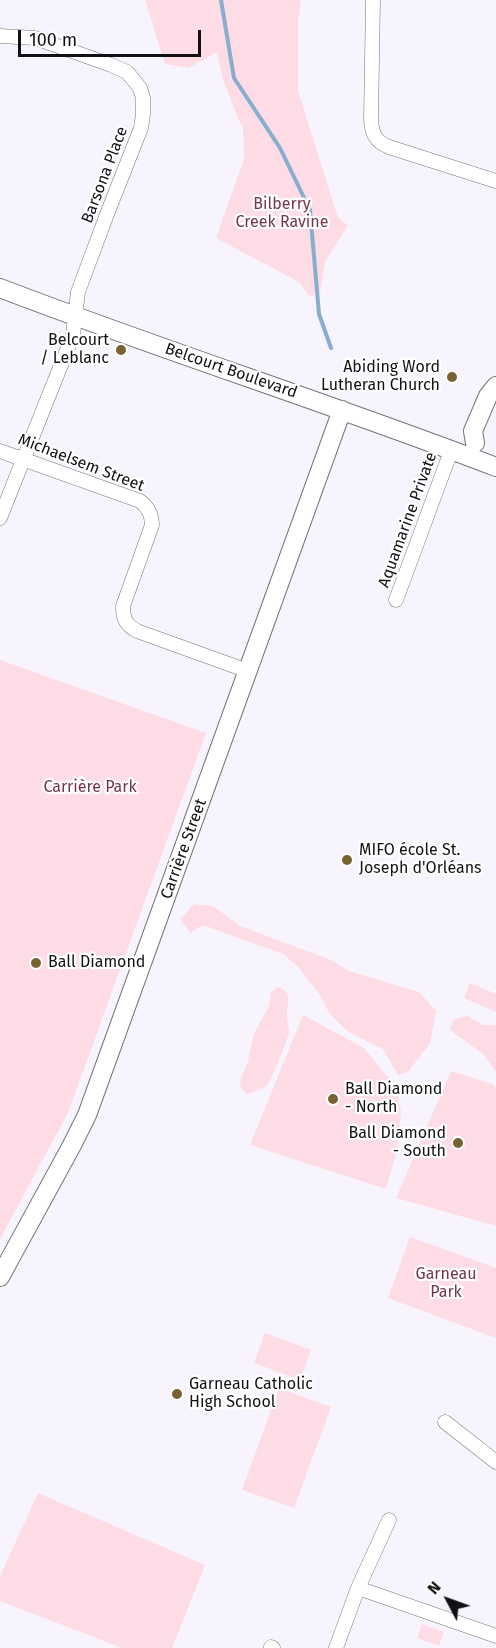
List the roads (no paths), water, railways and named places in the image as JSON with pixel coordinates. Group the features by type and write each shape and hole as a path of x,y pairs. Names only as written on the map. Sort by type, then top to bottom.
{"street":[{"path":"373,0 371,120 375,138 381,144 389,147 496,181"},
{"name":"Barsona Place","path":"0,36 35,38 111,65 127,72 134,79 143,98 141,128 78,292 73,335 0,518"},
{"name":"Belcourt Boulevard","path":"0,288 451,451 472,450 496,467"},
{"path":"472,450 474,431 488,396 496,386"},
{"path":"472,450 484,434 496,402"},
{"name":"Carrière Street","path":"0,1277 66,1158 87,1115 342,410"},
{"name":"Michaelsem Street","path":"0,451 140,501 149,512 152,525 123,606 125,622 130,628 248,671"},
{"name":"Aquamarine Private","path":"396,600 451,451"},
{"path":"445,1422 496,1462"},
{"path":"336,1648 358,1588 389,1520"},
{"path":"358,1588 496,1636"}],"waterway":[{"path":"221,0 234,78 280,148 310,210 319,314 331,348"}],"place":[{"name":"Belcourt / Leblanc","path":"121,350"},
{"name":"Abiding Word Lutheran Church","path":"452,377"},
{"name":"MIFO école St. Joseph d'Orléans","path":"347,860"},
{"name":"Ball Diamond","path":"36,963"},
{"name":"Ball Diamond - North","path":"333,1099"},
{"name":"Ball Diamond - South","path":"458,1143"},
{"name":"Garneau Catholic High School","path":"177,1394"}],"park label":[{"name":"Bilberry Creek Ravine","path":"282,214"},
{"name":"Carrière Park","path":"90,788"},
{"name":"Garneau Park","path":"446,1284"}]}
